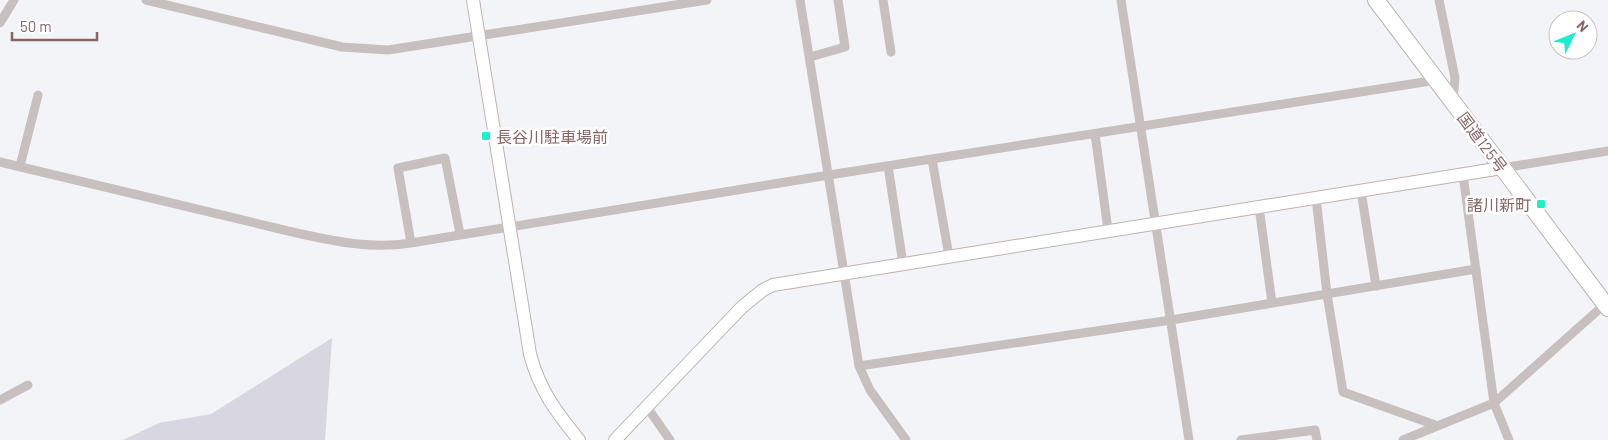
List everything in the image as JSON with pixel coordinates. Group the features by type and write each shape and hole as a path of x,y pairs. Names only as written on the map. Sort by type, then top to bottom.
{"highway":[{"name":"国道125号","path":"1376,0 1607,306"}],"street":[{"path":"0,23 14,0"},
{"path":"146,0 342,47 388,50 707,0"},
{"path":"473,0 525,330 536,377 545,395 579,440"},
{"path":"800,0 859,366 870,390 906,440"},
{"path":"810,57 845,47 838,0"},
{"path":"883,0 891,52"},
{"path":"1120,0 1189,440"},
{"path":"1439,0 1455,78 1453,102"},
{"path":"0,162 331,241 376,247 1437,80"},
{"path":"20,166 38,95"},
{"path":"1095,134 1108,230"},
{"path":"615,440 736,314 763,290 787,282 1608,151"},
{"path":"411,243 398,168 445,158 460,234"},
{"path":"932,159 949,256"},
{"path":"888,166 902,264"},
{"path":"1463,175 1494,403 1508,440"},
{"path":"1360,191 1376,286"},
{"path":"1316,198 1327,294 1344,392 1438,426"},
{"path":"1259,207 1272,303"},
{"path":"859,366 1171,320 1476,269"},
{"path":"1403,440 1494,403 1607,306"},
{"path":"0,400 28,385"},
{"path":"647,407 670,440"},
{"path":"1241,440 1315,430 1317,440"}],"shaded area":[{"path":"332,338 325,440 123,440 159,423 211,414"}],"place":[{"name":"長谷川駐車場前","path":"486,136"},
{"name":"諸川新町","path":"1541,204"}]}
